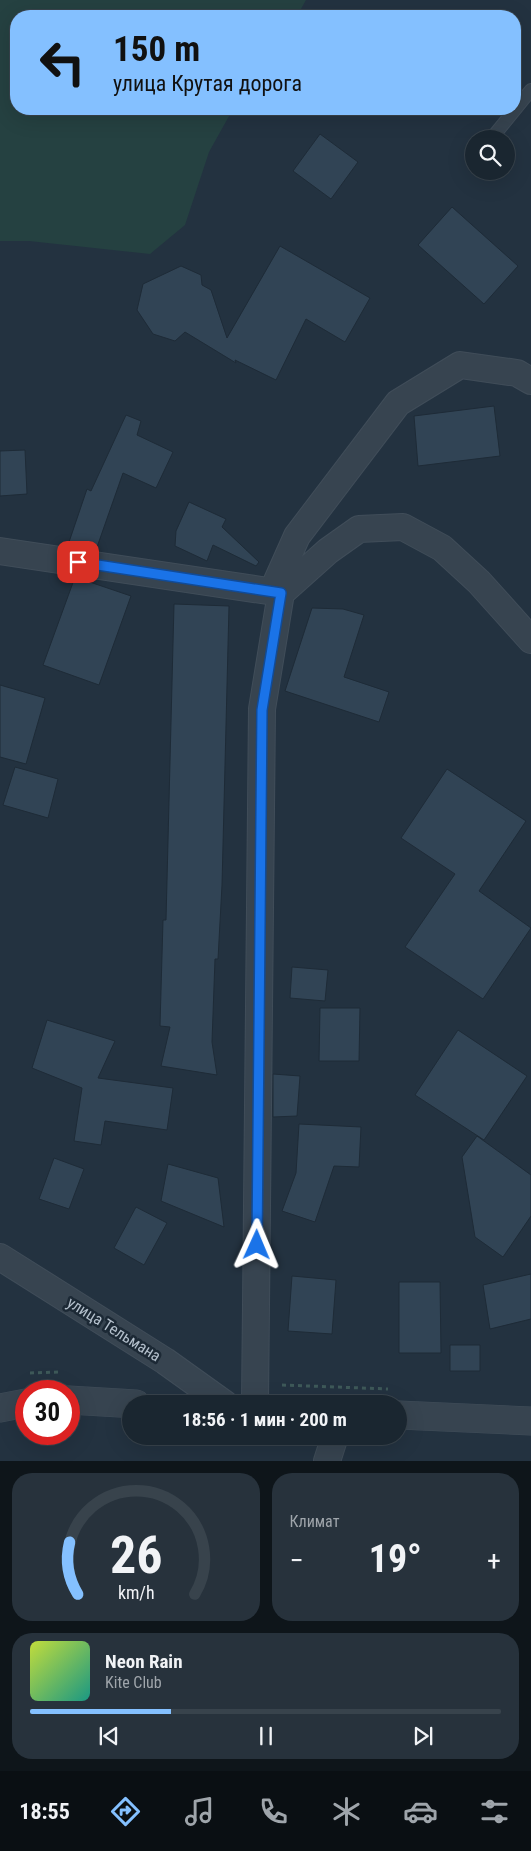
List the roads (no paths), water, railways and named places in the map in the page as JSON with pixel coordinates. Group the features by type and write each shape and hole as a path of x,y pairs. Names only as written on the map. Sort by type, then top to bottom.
{"street":[{"path":"255,1395 262,710 276,593 297,536 398,403 460,365 518,373 531,381"},
{"path":"0,551 276,593 328,551 359,529 403,527 442,548 479,582 531,640"},
{"name":"улица Тельмана","path":"0,1257 165,1362 212,1395"},
{"path":"80,1401 122,1403"},
{"path":"0,1408 15,1405"},
{"path":"407,1415 531,1421"},
{"path":"327,1461 332,1445"}],"lane":[{"path":"521,102 531,90"},
{"path":"498,130 511,115"}]}
